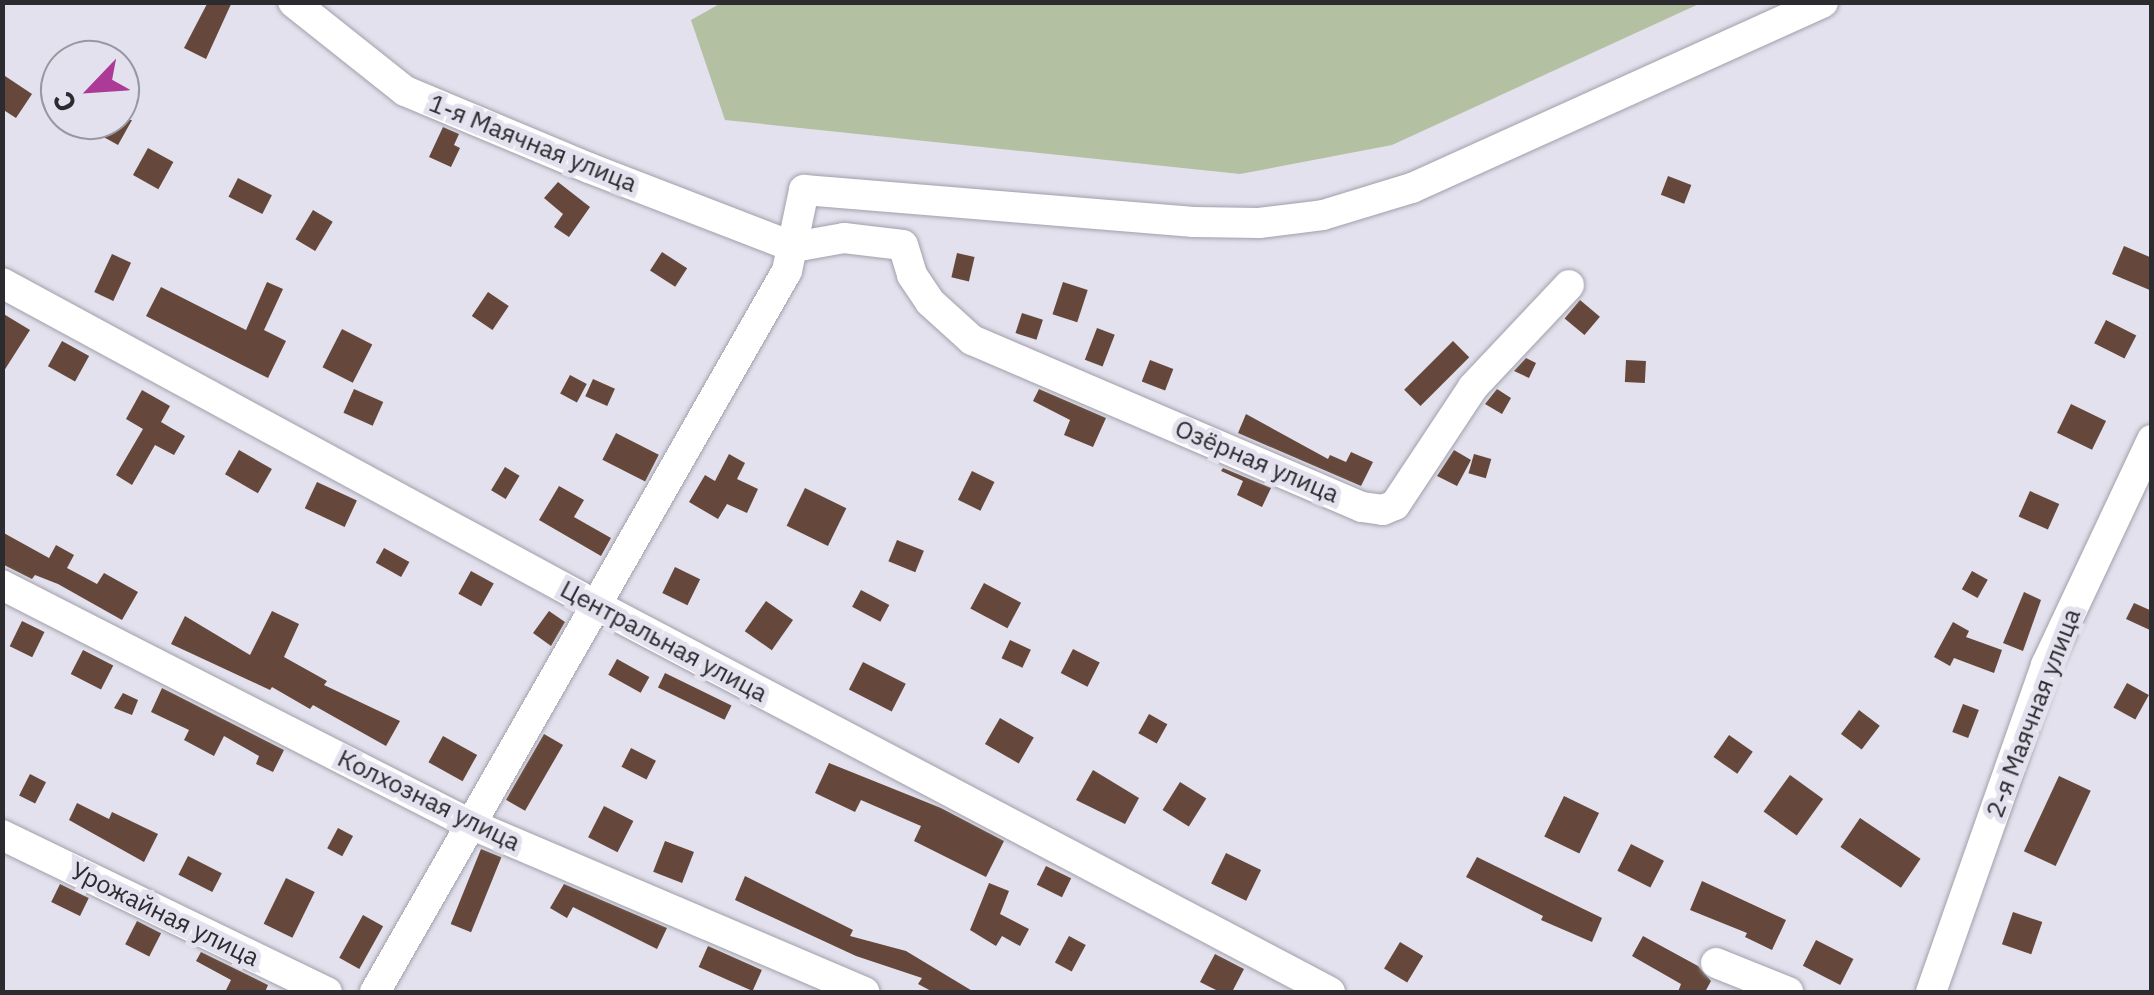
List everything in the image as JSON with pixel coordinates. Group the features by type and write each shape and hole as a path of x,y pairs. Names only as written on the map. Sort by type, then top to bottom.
{"street":[{"name":"1-я Маячная улица","path":"293,2 406,91 794,247"},
{"path":"375,992 786,271 804,190 1194,222 1259,222 1323,216 1412,188 1823,2"},
{"name":"Озёрная улица","path":"794,247 844,238 903,245 912,274 930,302 972,340 1362,507 1383,510 1394,505 1473,387 1569,285"},
{"name":"Центральная улица","path":"2,283 594,604 1330,992"},
{"name":"2-я Маячная улица","path":"1930,992 2046,666 2152,440"},
{"name":"Колхозная улица","path":"2,586 468,823 865,992"},
{"name":"Урожайная улица","path":"2,835 326,992"},
{"path":"1716,963 1788,992"}],"green space":[{"path":"723,2 1701,3 1392,145 1240,174 725,120 691,20"}],"building":[{"path":"208,2 232,2 206,59 184,48"},
{"path":"2,74 32,94 16,118 2,109"},
{"path":"443,127 459,134 454,145 460,148 451,167 429,157"},
{"path":"148,148 173,162 158,189 133,175"},
{"path":"1668,176 1691,185 1684,204 1661,195"},
{"path":"238,178 272,195 262,214 228,197"},
{"path":"558,182 590,207 569,237 554,227 563,214 544,198"},
{"path":"313,210 333,222 315,251 295,239"},
{"path":"2124,246 2152,258 2152,291 2112,274"},
{"path":"662,252 687,268 675,287 650,270"},
{"path":"957,253 975,257 969,281 951,277"},
{"path":"112,254 131,263 113,301 94,292"},
{"path":"267,282 283,289 264,330 286,341 268,378 146,316 161,287 246,330"},
{"path":"1063,282 1088,290 1077,322 1052,314"},
{"path":"488,292 509,306 493,330 472,316"},
{"path":"1580,300 1600,317 1584,335 1565,318"},
{"path":"2,313 30,330 2,374"},
{"path":"1022,313 1043,320 1036,340 1016,333"},
{"path":"2106,320 2136,335 2124,359 2094,343"},
{"path":"1097,328 1115,335 1103,367 1085,360"},
{"path":"342,329 372,344 353,383 322,367"},
{"path":"62,341 89,356 75,381 48,366"},
{"path":"1453,341 1469,357 1420,406 1404,390"},
{"path":"1526,358 1536,363 1529,378 1514,371"},
{"path":"1150,360 1173,369 1165,390 1142,381"},
{"path":"1626,360 1646,361 1645,383 1625,382"},
{"path":"570,375 587,384 577,402 560,394"},
{"path":"593,379 615,389 607,406 585,396"},
{"path":"354,389 383,402 373,426 343,413"},
{"path":"1039,389 1106,418 1093,447 1064,435 1070,420 1033,401"},
{"path":"1497,389 1511,398 1502,414 1485,404"},
{"path":"142,390 170,406 161,422 185,436 174,455 155,445 132,485 116,475 143,429 126,419"},
{"path":"2071,404 2106,421 2092,450 2057,433"},
{"path":"1246,414 1328,459 1330,455 1346,462 1351,452 1373,462 1361,486 1238,433"},
{"path":"616,433 659,455 645,482 602,460"},
{"path":"239,450 272,469 258,493 225,474"},
{"path":"1454,450 1471,460 1457,486 1437,476"},
{"path":"729,454 745,463 737,479 758,489 747,513 727,504 718,519 689,502 705,475 715,481"},
{"path":"1474,454 1491,459 1486,478 1468,473"},
{"path":"505,467 520,476 506,499 491,490"},
{"path":"1223,468 1271,488 1262,507 1237,495 1243,481 1221,471"},
{"path":"972,471 994,482 980,511 958,500"},
{"path":"317,482 357,501 345,527 305,508"},
{"path":"559,486 584,500 574,517 611,538 601,556 539,520"},
{"path":"805,488 846,508 828,546 787,526"},
{"path":"2030,491 2059,504 2048,530 2019,517"},
{"path":"2,532 49,558 56,545 74,555 67,568 97,584 104,573 138,592 122,620 58,584 35,575 32,579 2,564"},
{"path":"897,540 924,551 915,572 888,561"},
{"path":"384,548 409,562 401,577 376,563"},
{"path":"675,567 700,579 687,605 662,593"},
{"path":"471,571 494,584 481,606 458,594"},
{"path":"1972,571 1988,580 1978,598 1962,589"},
{"path":"984,583 1021,603 1007,628 970,609"},
{"path":"861,590 889,605 880,622 852,607"},
{"path":"2024,592 2041,600 2023,651 2003,643"},
{"path":"766,601 793,620 772,650 745,631"},
{"path":"2134,603 2152,611 2152,631 2126,619"},
{"path":"272,611 299,624 284,657 327,681 324,685 400,721 386,746 313,705 310,709 272,687 270,690 171,644 185,616 250,655"},
{"path":"549,611 565,622 551,646 533,633"},
{"path":"22,621 44,632 32,657 10,646"},
{"path":"1953,622 1969,631 1966,637 2002,650 1994,673 1954,658 1950,666 1934,657"},
{"path":"1010,640 1031,650 1022,668 1002,658"},
{"path":"1073,649 1100,663 1087,687 1061,673"},
{"path":"83,650 113,665 101,689 71,674"},
{"path":"617,659 649,677 641,693 608,675"},
{"path":"863,662 906,684 892,711 849,690"},
{"path":"665,673 732,705 724,720 658,687"},
{"path":"2127,683 2149,695 2135,720 2113,707"},
{"path":"162,688 284,750 273,772 256,764 259,756 224,736 214,756 184,740 189,730 151,712"},
{"path":"123,693 138,700 132,715 114,708"},
{"path":"1963,704 1979,710 1968,738 1952,732"},
{"path":"1859,710 1880,726 1862,750 1841,734"},
{"path":"1149,714 1167,724 1157,743 1138,733"},
{"path":"1000,718 1034,737 1019,763 985,744"},
{"path":"544,734 563,745 525,811 506,800"},
{"path":"1729,735 1753,752 1737,774 1714,757"},
{"path":"443,736 477,755 463,781 428,762"},
{"path":"631,748 656,761 646,779 621,767"},
{"path":"829,763 941,808 1004,841 986,877 914,841 921,826 861,800 855,812 815,793"},
{"path":"1093,770 1139,798 1125,824 1076,800"},
{"path":"30,774 46,782 35,804 19,795"},
{"path":"1790,775 1823,799 1797,836 1764,811"},
{"path":"2059,776 2091,791 2056,866 2024,851"},
{"path":"1180,782 1206,798 1189,826 1163,810"},
{"path":"1564,796 1599,813 1579,854 1544,836"},
{"path":"77,803 109,819 112,812 158,834 144,862 69,820"},
{"path":"604,806 633,821 618,852 588,837"},
{"path":"1860,818 1921,859 1901,888 1840,847"},
{"path":"338,828 353,836 342,856 327,848"},
{"path":"665,841 694,852 682,883 653,872"},
{"path":"1631,844 1664,861 1650,888 1617,871"},
{"path":"481,849 501,857 471,932 451,924"},
{"path":"1226,853 1261,870 1246,901 1211,884"},
{"path":"188,856 222,873 212,892 178,875"},
{"path":"1477,857 1602,918 1592,942 1541,920 1543,916 1466,877"},
{"path":"1046,866 1071,878 1062,897 1037,885"},
{"path":"745,876 853,930 850,936 906,951 974,992 933,992 918,984 922,978 856,956 735,900"},
{"path":"286,878 315,892 292,938 264,924"},
{"path":"1702,881 1786,920 1772,950 1745,937 1747,933 1690,910"},
{"path":"989,883 1009,891 1000,914 1029,929 1020,946 1002,936 996,946 970,930"},
{"path":"60,884 89,898 80,916 51,902"},
{"path":"564,884 667,928 657,949 573,907 567,918 550,908"},
{"path":"2013,912 2042,922 2031,954 2002,944"},
{"path":"363,915 383,926 359,969 339,958"},
{"path":"137,921 161,933 149,956 125,944"},
{"path":"1069,936 1086,945 1072,971 1055,962"},
{"path":"1643,936 1698,966 1711,981 1705,992 1678,992 1681,984 1632,956"},
{"path":"1816,940 1853,959 1840,985 1803,966"},
{"path":"1400,942 1423,956 1407,982 1384,969"},
{"path":"708,946 762,970 753,991 699,967"},
{"path":"201,952 268,985 265,992 225,992 231,980 196,961"},
{"path":"1215,954 1244,969 1232,992 1220,992 1200,982"}]}
